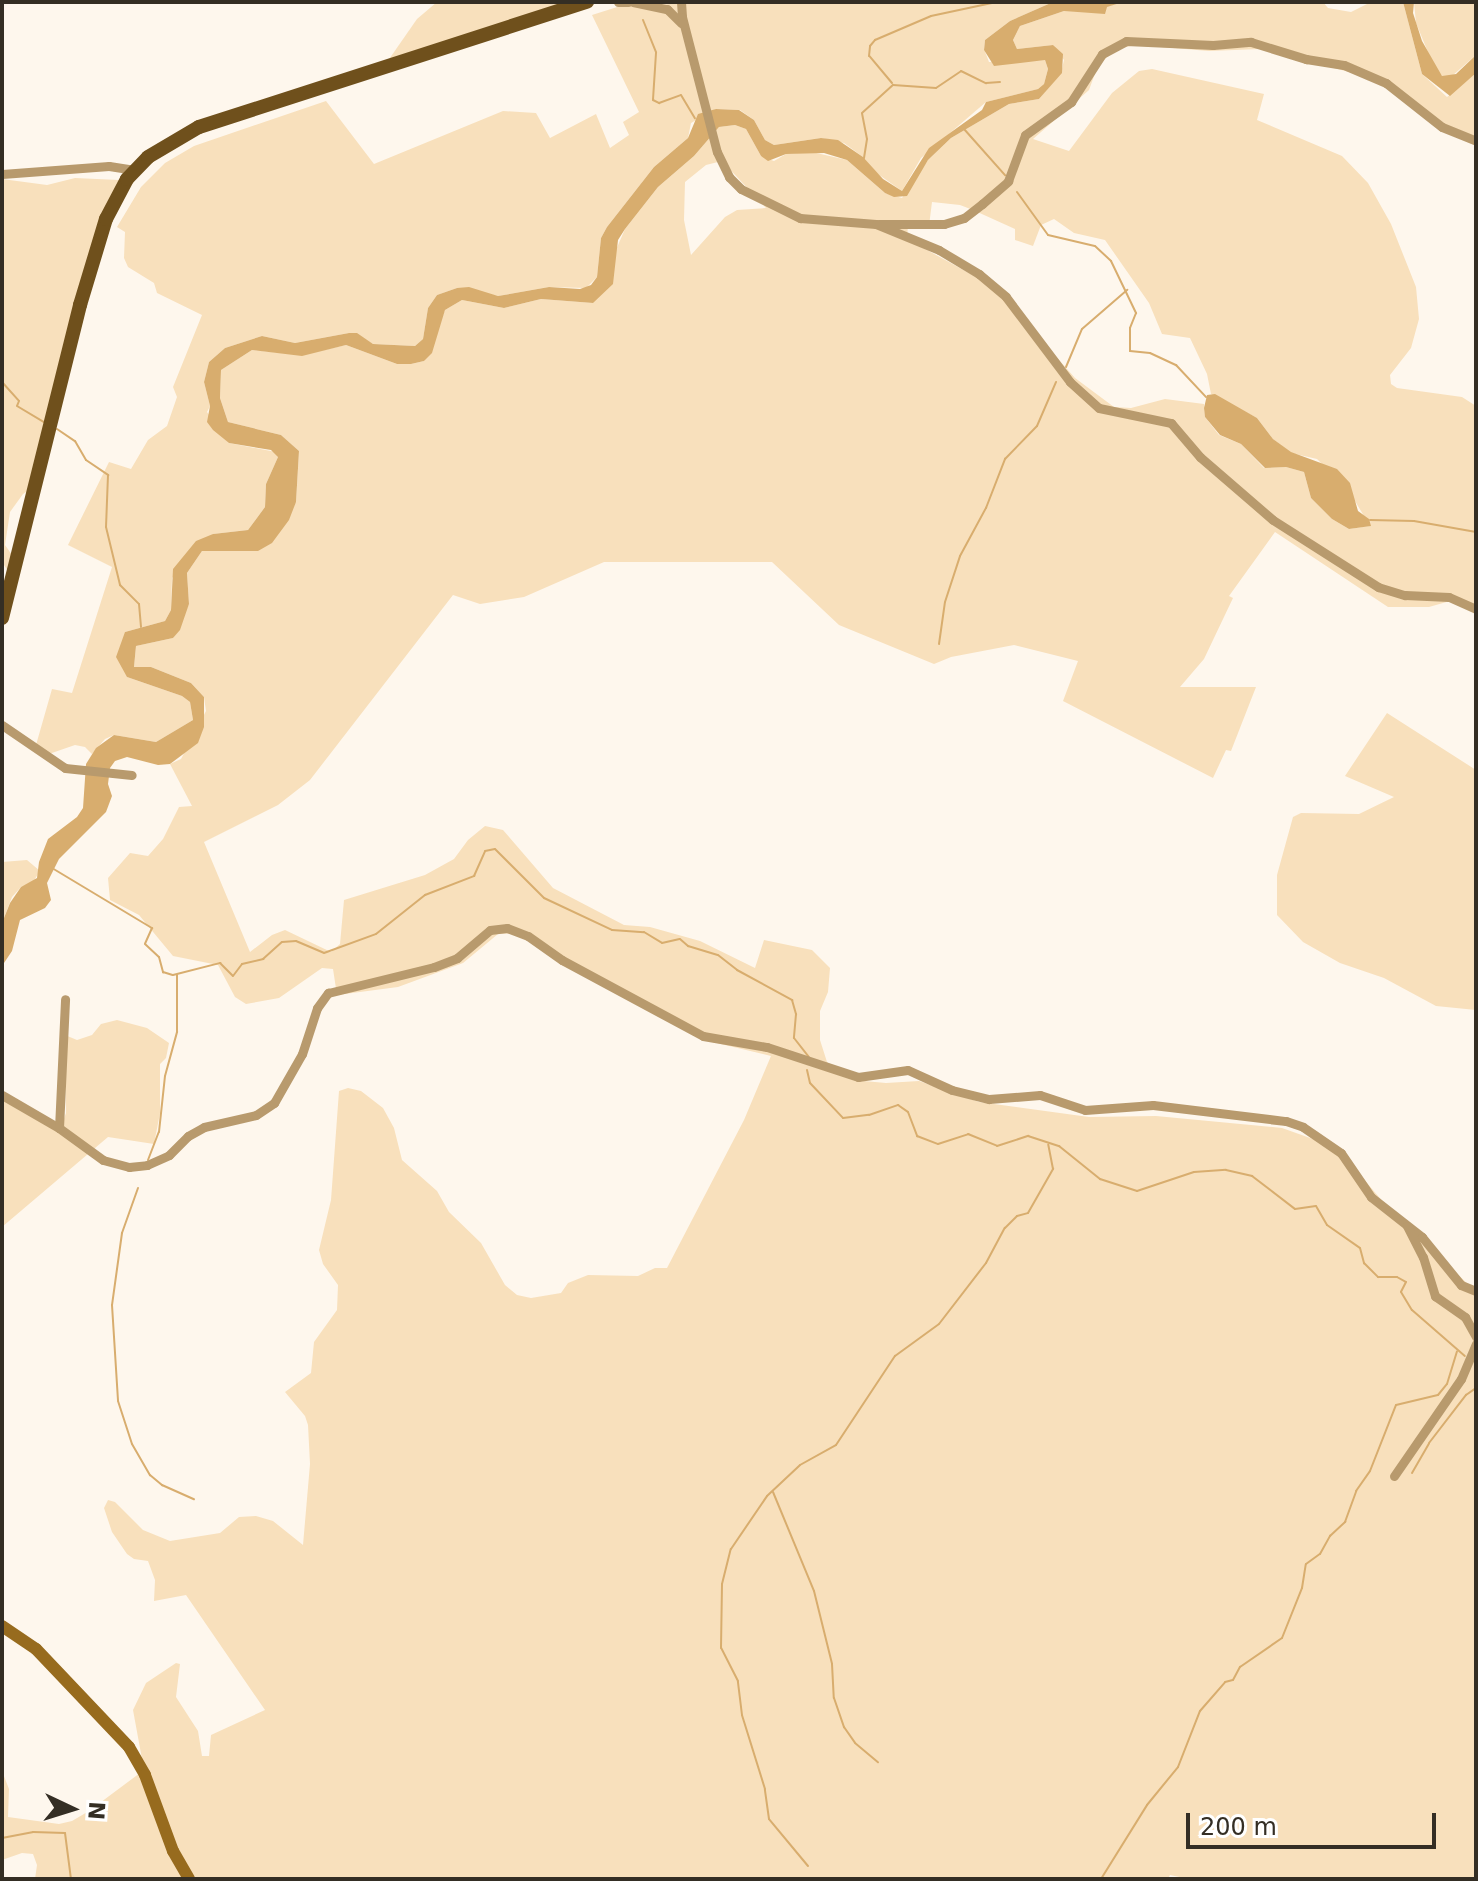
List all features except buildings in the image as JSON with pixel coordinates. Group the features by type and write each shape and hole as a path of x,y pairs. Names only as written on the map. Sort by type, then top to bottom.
{"main road":[{"path":"2,618 94,257 118,192 135,170 148,157 199,127 587,2"}],"street":[{"path":"618,2 672,11 685,29"},
{"path":"681,2 685,29 717,152 729,177 765,204 808,220 944,224 964,218 1008,181 1025,135 1071,102 1097,59 1126,41 1213,45 1251,42 1306,59 1344,65 1386,83 1442,127 1476,141"},
{"path":"2,174 109,166 135,170"},
{"path":"876,224 920,241 979,274 1006,297 1087,400 1099,408 1132,418 1161,418 1171,423 1200,457 1273,520 1333,560 1386,590 1449,597 1476,609"},
{"path":"2,725 58,764 84,771 132,775"},
{"path":"2,1095 59,1128 113,1165 129,1167 161,1160 204,1127 256,1115 274,1103 302,1054 317,1008 328,993 434,967 457,958 490,930 507,928 528,936 581,971 703,1036 767,1047 858,1077 908,1070 952,1090 989,1099 1040,1095 1085,1110 1153,1105 1286,1121 1325,1140 1341,1153 1371,1197 1403,1220 1436,1251 1456,1281 1476,1291"},
{"path":"59,1128 65,999"},
{"path":"1403,1220 1423,1257 1435,1296 1465,1317 1476,1337"},
{"path":"1394,1476 1461,1379 1476,1344"},
{"path":"2,1626 36,1649 129,1747 145,1775 173,1851 189,1879"}],"shaded area":[{"path":"437,2 587,2 385,65 417,19"},
{"path":"633,2 1053,2 1010,21 985,40 984,49 989,62 1045,60 1048,69 1044,84 1038,89 986,102 921,158 902,191 875,172 863,157 844,143 821,138 774,145 765,140 754,120 740,110 716,109 691,123 688,138 654,167 607,227 601,238 597,277 586,288 549,287 498,296 457,288 437,295 428,308 423,339 415,346 373,344 349,333 295,343 262,336 225,348 209,362 204,382 210,406 207,412 229,443 276,452 278,457 266,484 265,507 248,530 213,534 172,578 171,610 165,621 125,632 127,677 182,696 190,702 193,720 156,742 114,735 105,739 92,754 85,747 75,745 46,755 34,752 52,689 72,693 112,567 68,545 109,462 131,469 148,440 167,426 177,397 173,387 202,315 157,293 154,283 128,267 124,258 125,232 117,227 141,187 165,163 194,146 326,101 374,164 503,111 536,113 550,138 596,114 610,148 629,135 623,122 639,112 592,15"},
{"path":"1053,2 1123,2 1107,7 1105,14 1064,11 1020,26 1013,40 1017,49 1053,45 1063,54 1062,73 1039,99 1009,104 951,138 928,160 907,196 894,197 885,193 847,160 824,153 786,154 768,161 761,156 746,129 735,125 719,127 694,156 658,187 625,229 618,240 613,284 593,303 541,299 504,308 462,300 445,310 432,353 424,361 411,364 397,364 346,345 302,356 252,350 221,370 220,398 228,422 281,435 299,451 296,502 289,520 272,543 258,551 202,551 187,573 189,604 180,630 173,638 136,646 134,667 151,667 191,683 204,697 204,727 198,743 170,764 158,765 127,757 115,761 110,768 108,784 112,796 106,812 59,859 47,883 51,900 45,908 20,920 12,951 2,966 2,923 10,903 21,887 37,878 39,862 48,839 77,817 83,808 86,764 96,748 114,735 156,742 193,720 190,702 182,696 127,677 116,657 125,632 165,621 171,610 173,569 196,541 213,534 248,530 265,507 266,484 278,457 271,450 229,443 207,422 210,406 204,382 209,362 225,348 262,336 295,343 357,333 373,344 415,346 423,339 428,308 437,295 457,288 469,287 498,296 549,287 580,289 591,285 597,277 601,238 607,227 654,167 688,138 698,114 716,109 739,110 754,120 765,140 774,145 821,138 838,140 863,157 883,179 902,191 929,148 982,110 986,102 1038,89 1044,84 1048,69 1045,60 994,66 984,50 985,40 1010,21"},
{"path":"1123,2 1323,2 1328,8 1351,12 1371,2 1403,2 1422,74 1447,97 1476,73 1476,146 1442,130 1389,88 1353,73 1260,49 1209,51 1136,45 1121,48 1107,57 1097,68 1089,90 1033,139 1069,151 1112,93 1139,71 1152,69 1264,94 1257,120 1342,156 1368,183 1391,224 1416,287 1419,319 1411,348 1390,375 1391,384 1397,388 1462,397 1476,406 1476,613 1450,601 1429,607 1388,607 1275,532 1229,596 1233,598 1204,659 1180,687 1256,687 1231,751 1226,750 1213,778 1063,701 1078,661 1014,645 951,657 934,664 839,625 772,562 604,562 524,597 480,604 453,595 310,780 278,805 204,842 250,952 272,935 285,930 331,952 340,944 344,900 425,875 454,859 468,840 485,826 503,830 553,888 624,925 650,927 700,941 755,968 764,940 812,950 830,968 828,992 820,1011 820,1040 827,1062 853,1080 886,1083 919,1081 979,1102 1089,1117 1156,1116 1282,1128 1327,1144 1350,1163 1384,1203 1476,1292 1476,1879 1189,1879 1170,1875 1168,1879 35,1879 37,1865 33,1854 22,1853 2,1860 2,1771 9,1789 8,1817 59,1824 72,1821 89,1811 144,1770 133,1710 146,1683 176,1663 180,1664 176,1697 198,1731 202,1756 209,1756 211,1735 265,1710 186,1595 154,1601 155,1580 148,1561 134,1559 127,1554 112,1532 104,1508 108,1500 115,1502 143,1530 170,1541 220,1533 239,1517 256,1516 273,1521 303,1545 310,1464 308,1425 305,1416 285,1392 311,1373 314,1342 337,1310 338,1285 323,1264 319,1250 331,1200 339,1091 348,1088 361,1091 383,1108 394,1128 402,1160 437,1191 449,1212 481,1243 505,1285 517,1295 531,1298 561,1293 568,1283 588,1275 638,1276 655,1268 667,1268 744,1120 771,1056 708,1041 521,933 498,934 463,963 398,987 337,995 333,969 322,968 279,998 246,1004 235,997 218,965 173,956 139,915 110,900 108,878 130,853 148,856 163,839 179,807 192,806 170,764 181,759 206,711 204,697 191,683 151,667 134,667 136,646 173,638 189,604 187,573 202,551 243,551 296,502 299,451 281,435 228,422 220,398 221,370 252,350 302,355 346,345 397,364 411,364 424,361 445,310 462,300 504,308 541,299 593,303 625,229 658,187 694,156 719,127 735,125 746,129 761,156 774,161 786,154 812,152 847,160 885,193 902,198 928,160 951,138 1009,104 1039,99 1061,73 1064,60 1053,45 1017,49 1013,40 1020,26 1064,11 1090,11","holes":["722,161 766,208 737,210 725,217 691,255 684,220 685,182 706,165","932,202 960,205 973,210 1015,229 1015,240 1033,246 1041,225 1054,219 1074,233 1105,240 1149,303 1162,334 1190,338 1207,374 1211,394 1257,418 1273,439 1291,453 1317,459 1349,491 1370,526 1349,529 1332,519 1311,498 1304,472 1286,467 1264,468 1241,444 1219,435 1205,417 1204,404 1165,399 1131,408 1114,407 1075,378 1009,304 978,278 907,239 908,225 929,226"]},
{"path":"1403,2 1414,2 1413,13 1422,41 1442,76 1456,74 1476,55 1476,73 1450,96 1422,74"},
{"path":"1414,2 1476,2 1476,55 1452,76 1442,76 1435,69 1416,23"},
{"path":"75,178 119,180 37,485 23,494 10,512 5,545 17,562 10,574 2,562 2,179 47,185"},
{"path":"1215,394 1257,418 1273,439 1291,452 1337,469 1350,483 1358,511 1369,519 1371,526 1349,529 1332,519 1311,498 1304,472 1286,467 1265,468 1241,444 1220,435 1205,417 1207,395"},
{"path":"1387,713 1476,770 1476,1010 1436,1006 1384,978 1340,963 1303,942 1277,915 1277,875 1293,817 1301,813 1359,814 1394,797 1345,776"},
{"path":"27,860 40,871 33,882 21,887 12,897 2,923 2,862"},
{"path":"117,1020 147,1028 169,1043 166,1058 160,1064 160,1113 154,1144 108,1137 2,1227 2,1097 61,1127 66,1113 65,1035 77,1040 92,1035 101,1024"}],"waterway":[{"path":"892,83 869,56 870,46 875,40 931,16 997,2"},
{"path":"643,20 656,53 653,100 659,103 681,95 695,118"},
{"path":"864,158 867,139 862,113 893,85 936,88 961,71 986,83 1000,82"},
{"path":"964,129 1005,175"},
{"path":"1017,192 1048,235 1095,246 1111,261 1136,313 1130,328 1130,351 1150,353 1176,365 1206,397"},
{"path":"1066,367 1082,329 1127,290"},
{"path":"2,382 19,401 17,406 44,422"},
{"path":"939,644 945,602 960,556 986,508 1005,459 1037,426 1056,382"},
{"path":"57,429 75,441 86,460 108,475 106,527 120,585 139,604 141,627"},
{"path":"1370,520 1414,521 1476,532"},
{"path":"52,868 152,928 145,944 159,957 163,972 173,975 220,963 233,976 242,964 263,959 282,942 296,941 324,953 376,934 425,895 474,876 485,851 495,849 544,898 612,930 644,932 662,943 680,939 688,946 718,955 737,970 792,1000 796,1014 794,1038 809,1057"},
{"path":"148,1160 159,1132 165,1076 177,1032 177,975"},
{"path":"807,1070 810,1083 843,1118 869,1115 898,1105 908,1112 917,1136 938,1144 968,1134 997,1146 1028,1136 1059,1146 1100,1179 1137,1191 1194,1172 1226,1170 1252,1176 1295,1209 1316,1206 1327,1225 1360,1248 1364,1263 1378,1277 1397,1277 1406,1282 1401,1292 1412,1310 1465,1356"},
{"path":"808,1866 769,1819 765,1789 742,1715 738,1681 721,1648 722,1584 731,1549 767,1496 800,1465 836,1445 895,1356 939,1324 986,1263 1005,1228 1017,1216 1028,1213 1053,1169 1048,1144"},
{"path":"138,1188 122,1233 112,1305 118,1401 132,1444 150,1475 162,1485 194,1499"},
{"path":"1101,1879 1147,1805 1178,1767 1200,1711 1225,1682 1233,1680 1240,1667 1282,1638 1302,1588 1306,1564 1320,1554 1330,1536 1345,1522 1356,1491 1370,1471 1396,1405 1438,1395 1447,1384 1457,1351"},
{"path":"1412,1473 1429,1443 1466,1395 1476,1388"},
{"path":"773,1492 814,1591 832,1664 834,1698 844,1727 855,1743 878,1762"},
{"path":"2,1838 33,1832 65,1833 71,1879"}]}
